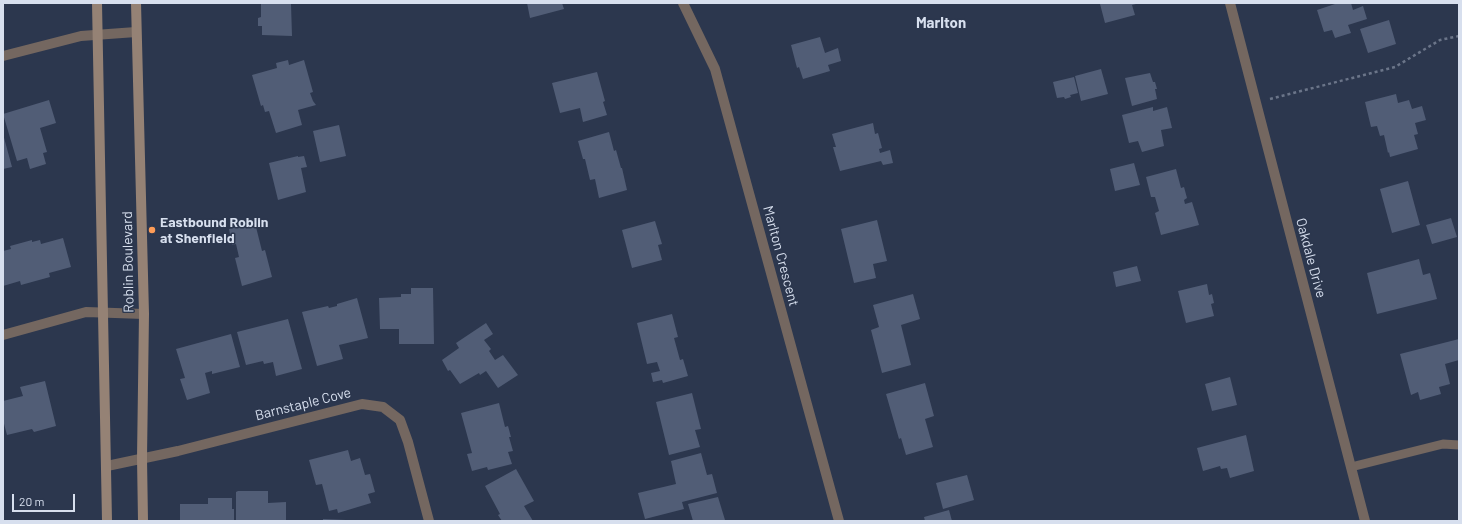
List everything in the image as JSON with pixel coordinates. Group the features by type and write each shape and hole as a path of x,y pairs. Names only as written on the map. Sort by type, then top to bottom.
{"main road":[{"name":"Roblin Boulevard","path":"98,3 107,521"},
{"name":"Roblin Boulevard","path":"136,3 144,314 142,458 143,521"}],"street":[{"name":"Marlton Crescent","path":"683,3 715,69 839,521"},
{"name":"Oakdale Drive","path":"1230,3 1365,521"},
{"path":"3,56 81,36 136,32"},
{"path":"3,335 86,312 144,314"},
{"name":"Barnstaple Cove","path":"107,466 178,451 362,404 383,407 400,420 408,442 429,521"}],"lane":[{"path":"1351,467 1443,444 1459,445"}],"path":[{"path":"1256,102 1395,67 1440,40 1459,36"}],"building":[{"path":"527,3 562,3 564,9 530,18"},
{"path":"1136,3 1132,5 1135,15 1105,23 1100,4"},
{"path":"1338,3 1351,3 1353,10 1363,6 1367,19 1348,25 1351,33 1335,38 1332,30 1324,32 1317,10"},
{"path":"261,4 291,4 292,36 262,35 262,26 258,26 258,18 261,17"},
{"path":"1389,20 1396,44 1368,53 1360,29"},
{"path":"820,37 825,53 838,48 841,61 828,65 830,71 803,79 799,67 797,68 791,45"},
{"path":"288,60 289,65 304,60 313,92 310,93 316,105 298,110 302,125 276,133 269,111 265,112 263,105 261,106 252,75 277,68 276,63"},
{"path":"1101,69 1108,94 1081,101 1075,76"},
{"path":"597,72 605,101 603,102 607,115 583,122 580,108 560,113 552,83"},
{"path":"1150,73 1157,89 1155,89 1157,99 1132,106 1125,78"},
{"path":"1074,77 1078,93 1070,95 1071,97 1065,99 1064,97 1057,98 1053,82"},
{"path":"1396,94 1398,103 1409,100 1412,109 1422,106 1426,120 1415,123 1418,134 1414,135 1418,149 1390,157 1384,135 1380,136 1377,126 1371,127 1365,102"},
{"path":"49,100 56,123 40,128 47,152 43,153 46,164 30,169 27,158 17,161 3,114"},
{"path":"1153,107 1153,111 1167,107 1172,128 1161,130 1164,146 1142,152 1138,141 1129,143 1122,115"},
{"path":"873,123 875,134 878,133 882,148 879,149 880,153 890,150 893,163 883,165 881,161 840,171 833,147 836,147 832,134"},
{"path":"339,125 346,156 320,162 313,131"},
{"path":"609,132 614,151 616,150 622,168 627,190 599,198 595,179 590,180 585,159 583,159 578,141"},
{"path":"3,134 12,167 3,169"},
{"path":"304,156 307,167 301,168 306,192 278,200 269,163"},
{"path":"1134,163 1140,185 1115,191 1110,169"},
{"path":"1176,169 1181,188 1184,187 1187,198 1184,200 1185,204 1192,202 1199,225 1161,235 1155,213 1159,211 1155,197 1151,197 1146,177"},
{"path":"1408,181 1420,225 1392,233 1380,189"},
{"path":"1451,218 1457,237 1432,244 1426,225"},
{"path":"877,220 887,261 873,264 876,278 854,283 841,229"},
{"path":"655,221 662,244 658,245 662,260 632,268 622,230"},
{"path":"255,223 262,251 265,250 272,277 242,286 235,258 239,257 236,244 232,245 229,229"},
{"path":"63,238 71,267 49,273 50,277 21,285 20,281 3,286 3,251 11,249 10,246 32,240 32,242 40,240 41,244"},
{"path":"1419,259 1423,275 1430,273 1437,299 1377,314 1367,273"},
{"path":"1137,266 1141,281 1116,287 1113,272"},
{"path":"1207,284 1209,295 1212,294 1214,303 1211,304 1214,316 1186,323 1178,291"},
{"path":"411,288 433,288 434,344 399,344 399,329 380,329 379,298 401,297 401,294 411,294"},
{"path":"913,294 920,319 901,325 911,365 882,373 871,330 879,327 873,305"},
{"path":"357,298 368,338 339,345 343,359 317,366 302,312 328,306 329,308 337,306 337,304"},
{"path":"672,314 678,337 674,338 680,360 683,359 688,376 663,383 662,380 653,382 651,373 660,371 657,362 647,364 637,323"},
{"path":"288,319 302,369 276,376 273,362 264,364 263,361 246,365 237,332"},
{"path":"486,323 493,334 484,340 491,349 489,351 495,360 503,355 518,375 498,388 486,371 480,375 479,373 460,384 450,370 448,371 442,360 459,348 456,343"},
{"path":"231,334 240,367 212,374 212,371 205,373 210,393 187,400 180,379 185,378 176,349"},
{"path":"1459,339 1459,360 1445,364 1450,384 1439,387 1441,394 1420,400 1418,392 1411,395 1400,354"},
{"path":"1230,377 1237,405 1212,411 1205,384"},
{"path":"45,381 56,426 34,432 32,429 7,435 3,420 3,401 23,396 20,387"},
{"path":"925,383 934,416 925,419 933,447 906,455 901,438 899,439 886,394"},
{"path":"692,393 701,429 695,430 700,447 669,455 656,402"},
{"path":"499,403 505,427 508,426 511,437 509,437 513,451 508,452 512,464 488,470 487,467 472,471 467,454 472,453 461,413"},
{"path":"1246,435 1254,471 1230,478 1227,468 1221,469 1220,466 1203,471 1197,448"},
{"path":"348,450 351,461 360,458 365,475 370,474 375,492 368,494 371,503 338,513 337,509 329,511 322,484 316,485 309,460"},
{"path":"701,453 707,475 712,474 717,493 682,502 684,509 645,519 638,493 676,484 671,461"},
{"path":"516,469 534,501 524,506 533,521 502,521 498,515 500,514 485,486"},
{"path":"967,475 974,500 943,509 936,483"},
{"path":"268,491 268,503 286,502 286,521 236,521 236,492"},
{"path":"718,497 725,520 693,521 688,504"},
{"path":"208,498 232,498 234,521 180,521 180,504 208,504"},
{"path":"949,510 952,521 925,521 924,517"},
{"path":"323,519 346,520 346,521 323,521"}],"place":[{"name":"Eastbound Roblin at Shenfield","path":"152,230"}],"district":[{"name":"Marlton","path":"941,23"}]}
